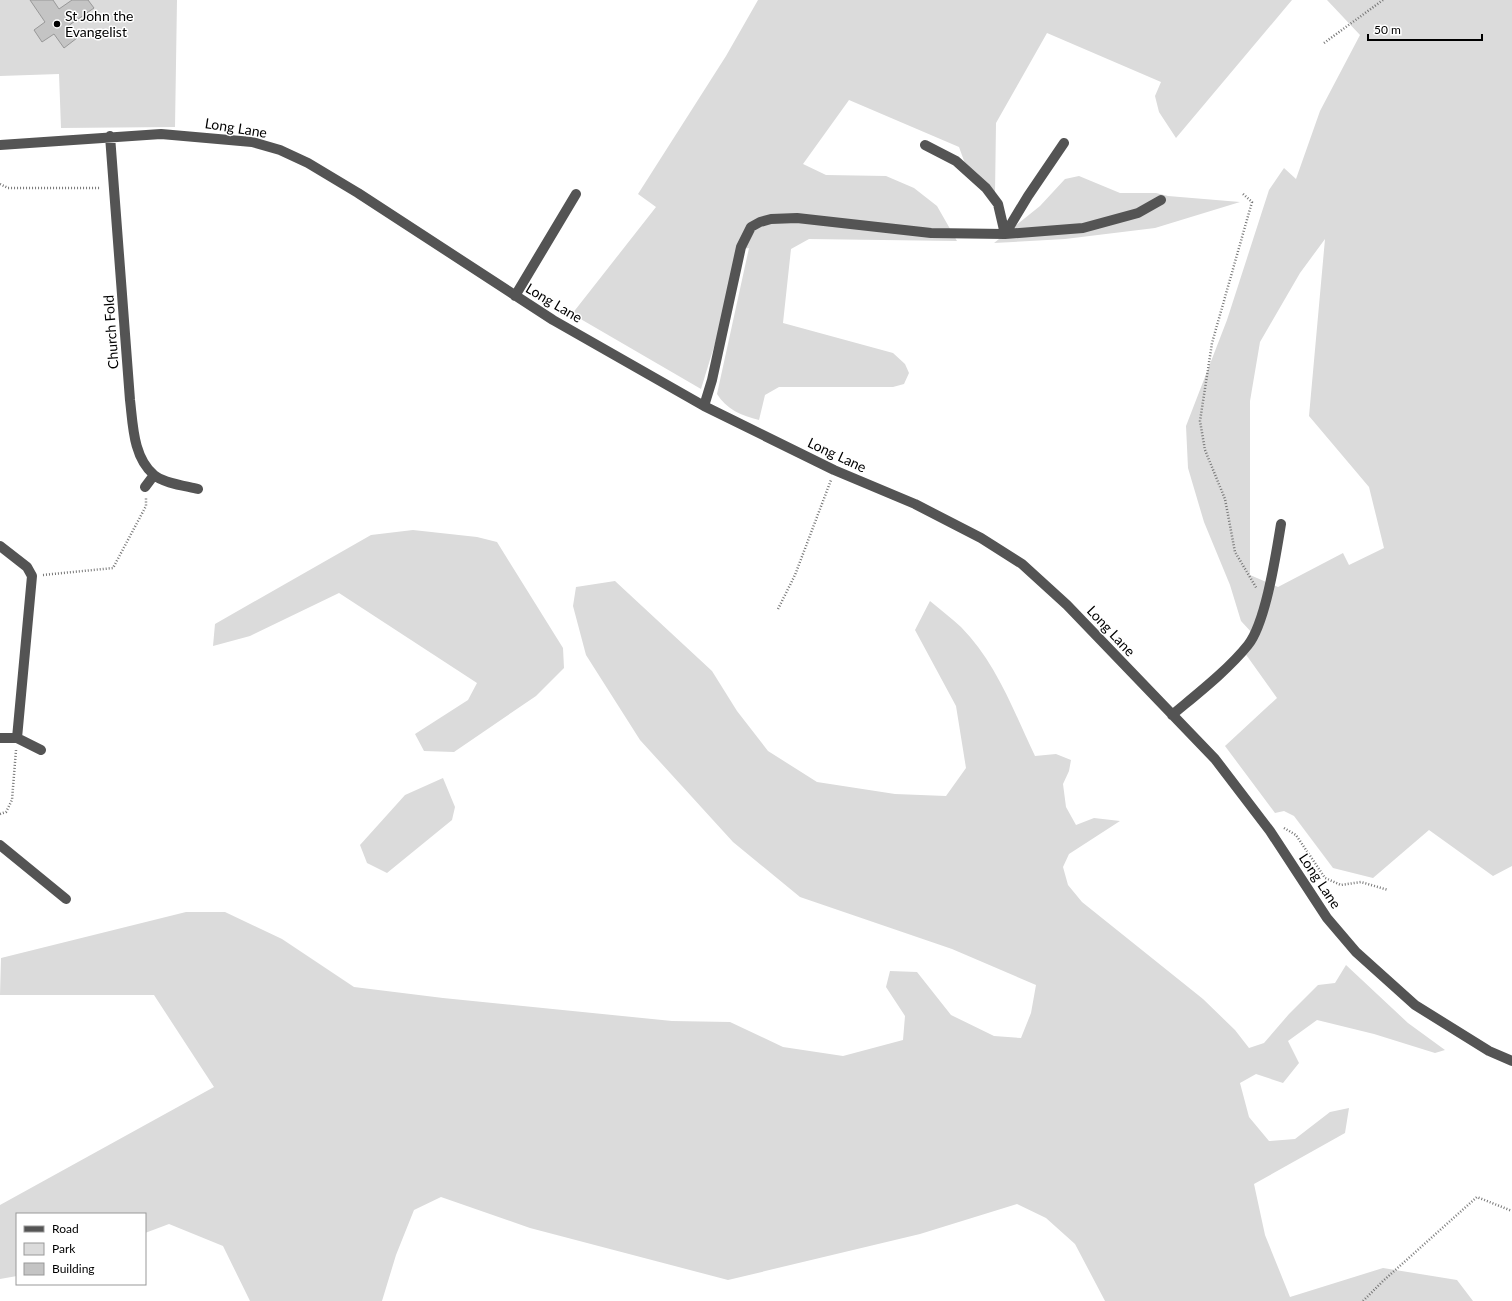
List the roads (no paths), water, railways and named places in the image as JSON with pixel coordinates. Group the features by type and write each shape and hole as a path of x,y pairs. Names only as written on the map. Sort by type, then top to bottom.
{"street":[{"name":"Long Lane","path":"0,145 110,136 161,134 252,142 280,150 308,163 358,193 553,320 704,406 834,470 915,504 981,538 1022,564 1067,605 1172,716 1215,759 1270,831 1327,918 1356,952 1385,980 1415,1005 1489,1051 1512,1061"},
{"name":"Church Fold","path":"110,136 130,400 135,442 142,458 154,475"},
{"path":"1005,234 1028,196 1064,143"},
{"path":"925,145 956,161 986,188 998,204 1005,234"},
{"path":"515,296 576,194"},
{"path":"704,406 712,380 741,247 751,227 760,222 772,219 797,218 931,233 1005,234 1083,228 1138,213 1161,200"},
{"path":"145,487 154,475 173,483 198,489"},
{"path":"1172,716 1249,644 1259,623 1274,568 1281,524"},
{"path":"0,546 26,568 32,576 17,738"},
{"path":"0,738 17,738 41,750"},
{"path":"0,845 66,899"}],"place":[{"name":"St John the Evangelist","path":"57,24"}]}
